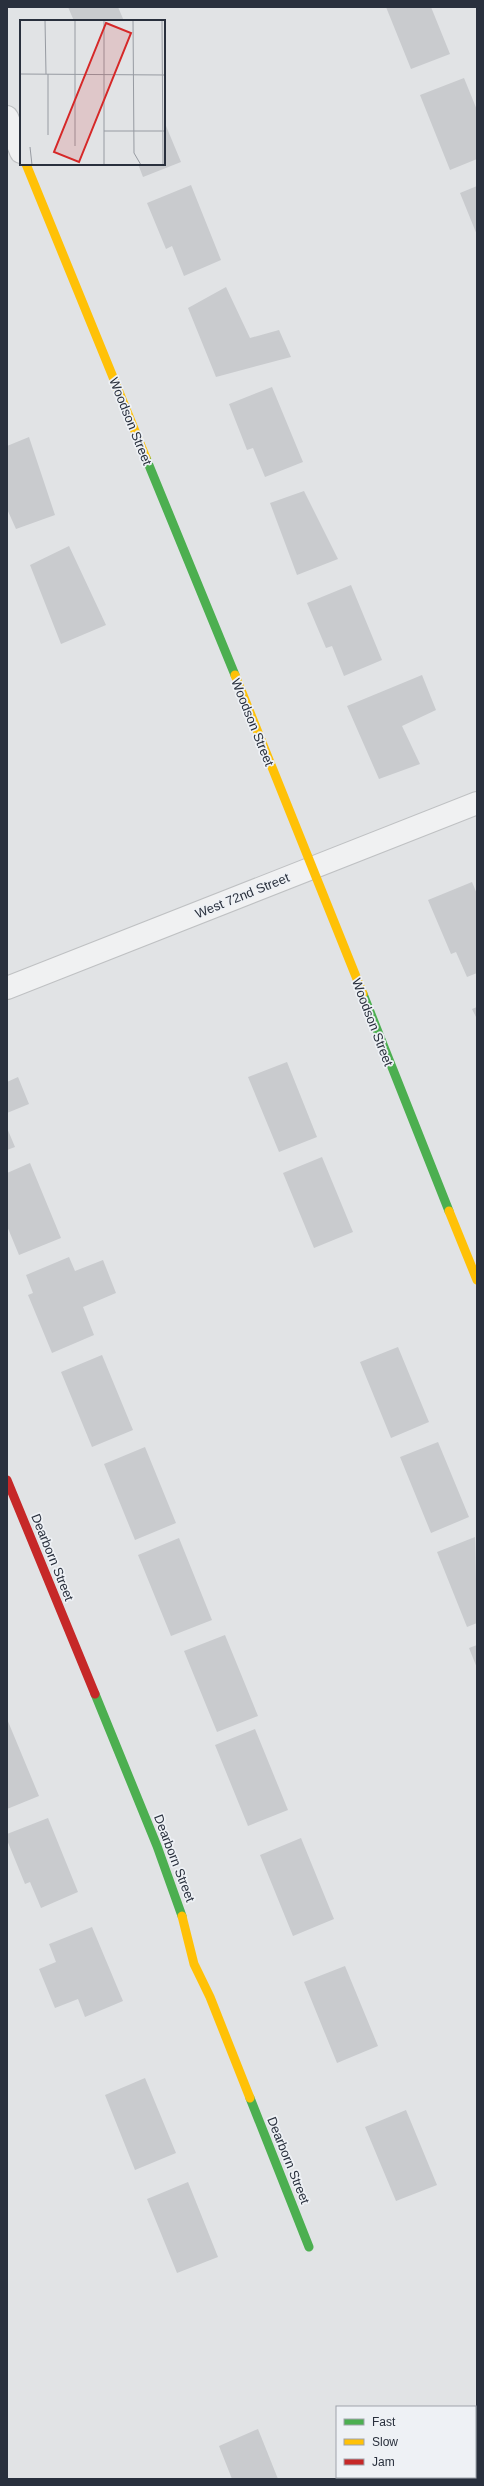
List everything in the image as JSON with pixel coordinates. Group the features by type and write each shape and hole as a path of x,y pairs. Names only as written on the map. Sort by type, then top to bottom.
{"street":[{"path":"7,117 20,150"},
{"name":"Woodson Street","path":"26,165 313,866 402,1097 477,1280"},
{"name":"West 72nd Street","path":"7,988 313,866 477,803"},
{"name":"Dearborn Street","path":"7,1480 157,1846 180,1906 194,1964 210,1997 309,2247"}],"building":[{"path":"68,7 118,7 124,20 74,20"},
{"path":"386,7 431,7 450,54 411,69"},
{"path":"464,78 477,110 477,159 450,170 420,95"},
{"path":"165,123 181,162 143,177 138,165 165,165"},
{"path":"191,185 221,260 184,276 172,246 166,249 147,203"},
{"path":"477,186 477,235 460,193"},
{"path":"226,287 250,338 279,330 291,357 216,377 188,308"},
{"path":"272,387 303,462 265,477 253,448 247,450 229,404"},
{"path":"29,437 55,515 16,529 7,509 7,446"},
{"path":"304,491 338,559 297,575 270,503"},
{"path":"69,546 106,625 61,644 30,565"},
{"path":"351,585 382,660 344,676 332,646 326,648 307,603"},
{"path":"422,675 436,710 402,726 420,764 379,779 347,706"},
{"path":"472,882 477,894 477,973 467,977 456,952 451,954 428,900"},
{"path":"477,1007 477,1019 472,1009"},
{"path":"287,1062 317,1137 279,1152 248,1077"},
{"path":"18,1077 29,1104 7,1113 7,1082"},
{"path":"7,1128 15,1147 7,1150"},
{"path":"322,1157 353,1232 314,1248 283,1173"},
{"path":"30,1163 61,1238 19,1255 7,1226 7,1173"},
{"path":"69,1257 75,1271 103,1260 116,1293 83,1307 94,1335 52,1353 28,1295 33,1293 26,1275"},
{"path":"398,1347 429,1422 391,1438 360,1362"},
{"path":"102,1355 133,1430 92,1447 61,1372"},
{"path":"438,1442 469,1517 431,1533 400,1457"},
{"path":"145,1447 176,1523 135,1540 104,1464"},
{"path":"475,1537 477,1623 467,1627 437,1552"},
{"path":"179,1538 212,1620 171,1636 138,1555"},
{"path":"225,1635 258,1716 217,1732 184,1651"},
{"path":"477,1645 477,1668 469,1648"},
{"path":"7,1719 39,1796 7,1809"},
{"path":"255,1729 288,1810 248,1826 215,1745"},
{"path":"48,1818 78,1892 41,1908 30,1882 25,1884 7,1840 7,1834"},
{"path":"301,1838 334,1919 293,1936 260,1855"},
{"path":"92,1927 123,2001 85,2017 78,1999 55,2008 39,1969 56,1962 49,1944"},
{"path":"345,1966 378,2046 337,2063 304,1982"},
{"path":"145,2078 176,2153 135,2170 105,2095"},
{"path":"406,2110 437,2185 396,2201 365,2127"},
{"path":"188,2182 218,2257 177,2273 147,2199"},
{"path":"258,2429 278,2479 232,2479 219,2446"}],"traffic: fast":[{"path":"146,458 235,675"},
{"path":"363,994 449,1211"},
{"path":"95,1694 157,1846 182,1916"},
{"path":"250,2098 309,2247"}],"traffic: slow":[{"path":"26,165 146,458"},
{"path":"235,675 363,994"},
{"path":"449,1211 477,1280"},
{"path":"182,1916 194,1964 210,1997 250,2098"}],"traffic: jam":[{"path":"7,1480 95,1694"}]}
